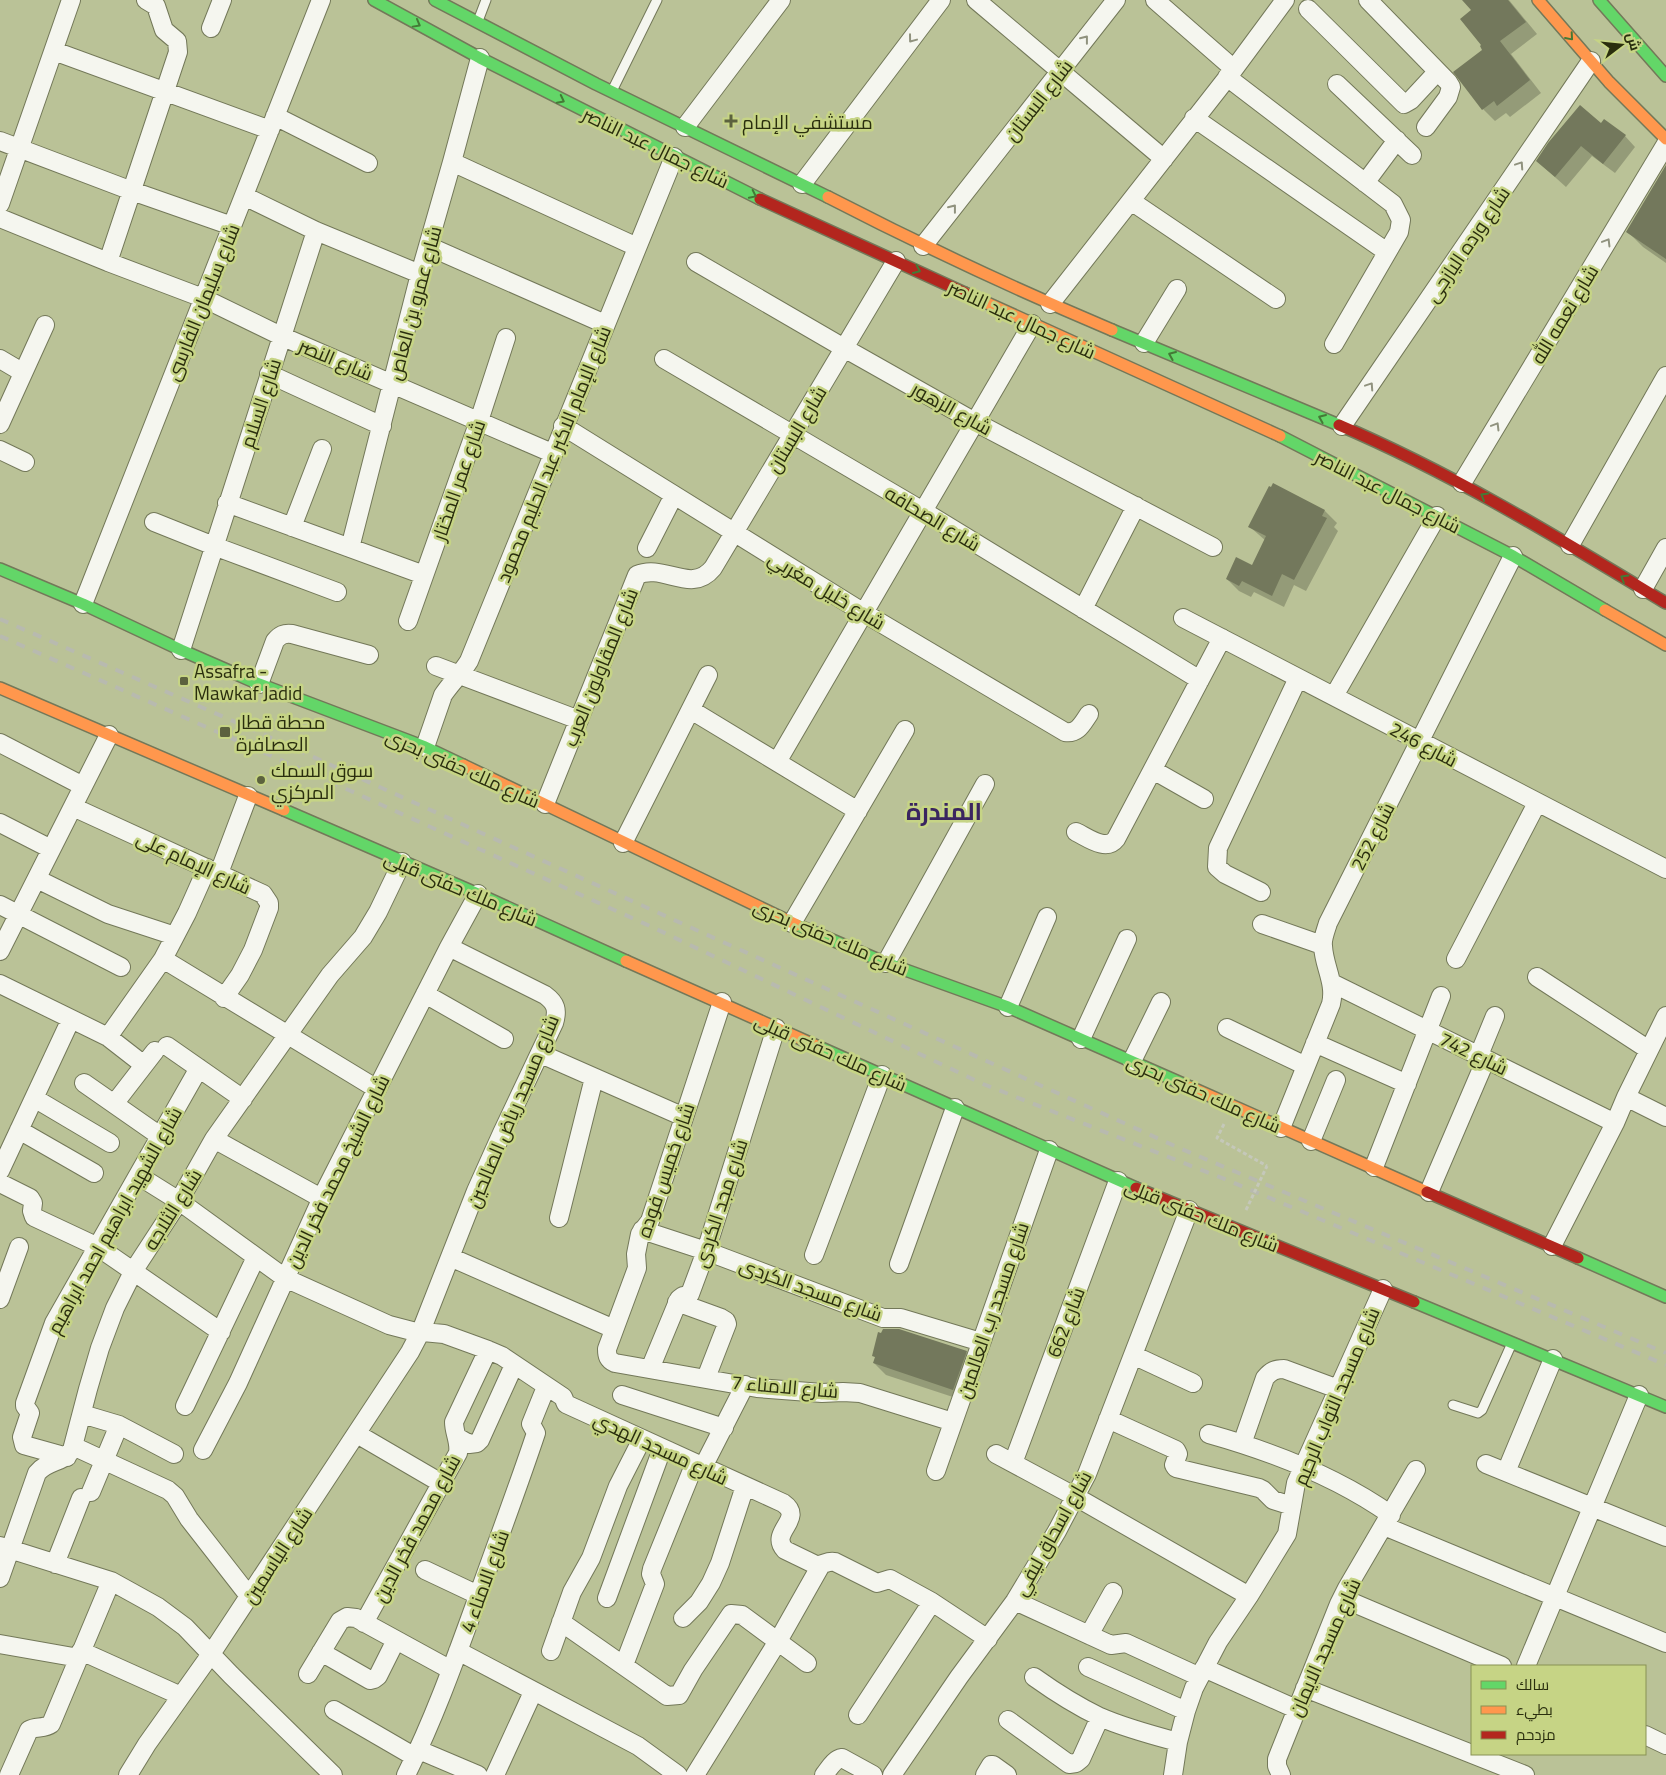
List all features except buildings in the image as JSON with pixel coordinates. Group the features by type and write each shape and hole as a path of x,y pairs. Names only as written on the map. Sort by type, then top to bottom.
{"main road":[{"name":"شارع جمال عبد الناصر","path":"374,0 480,58 762,200 1032,324 1261,426 1513,556 1665,642"},
{"name":"شارع جمال عبد الناصر","path":"435,0 596,84 802,184 922,246 1050,304 1342,426 1462,483 1666,603"},
{"path":"1538,0 1628,103 1666,138"},
{"path":"1599,0 1666,76"},
{"path":"583,111 596,84"},
{"name":"شارع ملك حفنى بحرى","path":"0,570 83,604 181,650 260,684 425,747 792,923 886,963 1008,1007 1666,1296"},
{"name":"شارع ملك حفنى قبلى","path":"0,688 478,894 722,1002 1118,1182 1383,1289 1666,1407"}],"street":[{"path":"0,204 72,0"},
{"path":"108,262 178,52 178,46 173,36 164,30 156,6 146,0"},
{"path":"211,28 222,0"},
{"name":"شارع سليمان الفارسى","path":"83,604 322,0"},
{"path":"684,126 780,0"},
{"path":"802,184 941,0"},
{"path":"976,0 1164,159"},
{"name":"شارع البستان","path":"922,246 1116,0"},
{"path":"1155,0 1230,73 1393,204 1401,220 1399,232 1334,344"},
{"path":"1050,304 1164,159 1285,0"},
{"path":"1368,0 1451,87 1450,93 1426,127"},
{"path":"1308,9 1404,104 1411,100 1437,72"},
{"path":"54,51 164,92 273,123 368,163"},
{"name":"شارع عمرو بن العاص","path":"350,548 420,274 480,58"},
{"name":"شارع ورده اليازجى","path":"1342,426 1591,61"},
{"path":"1337,84 1412,155"},
{"path":"1194,118 1386,252"},
{"path":"1365,183 1397,140"},
{"path":"0,141 132,191 232,226"},
{"name":"شارع نعمه الله","path":"1462,483 1666,144"},
{"name":"شارع الإمام الاكبر عبد الحليم محمود","path":"425,747 443,695 469,661 674,157"},
{"path":"452,162 637,247"},
{"path":"244,196 316,230 420,274"},
{"path":"1131,201 1276,299"},
{"name":"شارع النصر","path":"0,218 203,298 282,336 552,453"},
{"name":"شارع السلام","path":"181,650 316,230"},
{"path":"428,246 605,324"},
{"name":"شارع البستان","path":"685,579 693,580 708,575 896,261"},
{"name":"شارع الزهور","path":"696,262 975,422 1213,547"},
{"path":"1144,343 1177,290"},
{"path":"777,762 1032,324"},
{"path":"2,417 45,325"},
{"name":"شارع عمر المختار","path":"408,621 479,421 506,338"},
{"path":"0,359 22,372"},
{"name":"شارع الصحافه","path":"664,360 923,511 1200,680"},
{"path":"269,374 382,426"},
{"path":"1570,545 1666,376"},
{"name":"شارع خليل مغربي","path":"563,426 864,613 1066,732 1072,733 1078,730 1089,714"},
{"path":"292,527 322,449"},
{"path":"0,450 25,462"},
{"path":"647,548 674,495"},
{"path":"227,503 424,575"},
{"path":"1083,609 1136,506"},
{"path":"1334,696 1437,516"},
{"path":"154,522 337,592"},
{"path":"1643,589 1666,548"},
{"name":"شارع 252","path":"1322,945 1328,923 1513,556"},
{"name":"شارع المقاولون العرب","path":"545,804 637,575 646,571 658,572 685,579"},
{"name":"شارع 246","path":"1183,618 1666,869"},
{"path":"260,684 275,641 285,633 369,655"},
{"path":"1076,832 1102,844 1113,843 1222,638"},
{"path":"436,666 579,720"},
{"path":"623,843 708,676"},
{"path":"1261,892 1224,874 1217,867 1218,848 1298,678"},
{"path":"691,710 858,811"},
{"path":"792,923 905,730"},
{"path":"0,951 109,735"},
{"path":"0,742 83,786"},
{"path":"1153,770 1204,799"},
{"path":"886,963 985,784"},
{"path":"108,1038 163,959 213,870 248,796"},
{"path":"1456,959 1537,803"},
{"name":"شارع الإمام على","path":"73,807 263,894 269,903 269,908 253,950 240,975 224,998"},
{"path":"0,823 51,848"},
{"name":"شارع الثلاجه","path":"70,1451 100,1348 115,1308 134,1270 179,1201 214,1138 330,975 363,937 378,912 402,862"},
{"path":"36,879 108,914 175,936"},
{"name":"شارع الشيخ محمد فخر الدين","path":"203,1450 238,1383 321,1198 478,894"},
{"path":"0,905 121,967"},
{"path":"1008,1007 1047,917"},
{"path":"1262,924 1322,945 1332,982 1333,995 1331,1004 1281,1128"},
{"path":"1081,1039 1127,939"},
{"name":"شارع مسجد رياض الصالحين","path":"421,1331 476,1191 541,1054 557,1015 557,1008 552,1000 545,995 449,947"},
{"path":"163,959 224,998 376,1089"},
{"path":"1537,977 1649,1050"},
{"name":"شارع 742","path":"1332,982 1615,1123"},
{"path":"0,984 108,1038 144,1066"},
{"path":"425,994 504,1039"},
{"path":"1374,1167 1441,996"},
{"name":"شارع خميس فوده","path":"616,1363 610,1361 607,1349 637,1268 636,1254 642,1230 650,1221 722,1002"},
{"path":"1132,1061 1161,1002"},
{"path":"1429,1192 1482,1057 1495,1016"},
{"path":"1552,1246 1615,1123 1666,1016"},
{"path":"0,1170 71,1019"},
{"name":"شارع مجد الكردى","path":"650,1369 677,1302 680,1297 690,1294 706,1251 776,1028"},
{"path":"1226,1028 1306,1066"},
{"path":"1315,1043 1407,1084"},
{"path":"114,1104 161,1048 199,1068 242,1099"},
{"path":"541,1054 684,1117"},
{"name":"شارع الشهيد ابراهيم احمد ابراهيم","path":"70,1451 24,1445 22,1437 30,1412 25,1404 51,1330 199,1068"},
{"path":"814,1255 882,1075"},
{"path":"559,1218 594,1078"},
{"path":"1310,1141 1336,1080"},
{"path":"84,1083 160,1136"},
{"path":"1626,1097 1666,1117"},
{"path":"34,1098 110,1143"},
{"path":"899,1264 955,1108"},
{"path":"19,1130 94,1172"},
{"path":"214,1138 321,1198"},
{"name":"شارع مسجد رب العالمين","path":"936,1471 1049,1150"},
{"name":"شارع مسجد الهدي","path":"139,1176 179,1201 285,1278 389,1325 406,1330 455,1337 502,1356 563,1397 566,1404 788,1507 791,1512 791,1518 780,1536 785,1550 816,1565 835,1562 876,1584 890,1579 932,1602 988,1639"},
{"path":"0,1182 30,1198 33,1203 32,1211 34,1217 98,1247 134,1270 221,1332"},
{"name":"شارع 662","path":"1012,1463 1118,1182"},
{"name":"شارع اسحاق ليفي","path":"892,1775 1014,1601 1037,1566 1076,1497 1087,1474 1189,1210"},
{"name":"شارع مسجد الكردى","path":"642,1230 706,1251 883,1318 901,1318 981,1342"},
{"path":"0,1299 19,1247"},
{"path":"185,1406 256,1257"},
{"path":"450,1257 614,1329"},
{"name":"شارع مسجد التواب الرحيم","path":"1173,1775 1178,1742 1186,1711 1202,1672 1218,1642 1287,1534 1296,1483 1383,1289"},
{"path":"677,1302 726,1321 727,1324 706,1378"},
{"name":"شارع الياسمين","path":"128,1775 181,1696 212,1654 357,1434 410,1352 421,1331"},
{"name":"شارع محمد فخر الدين","path":"364,1623 458,1453 459,1442 454,1422 488,1350"},
{"path":"1132,1356 1193,1383"},
{"path":"1506,1472 1553,1359"},
{"name":"شارع الامناء 7","path":"616,1363 757,1388 822,1393 860,1393 952,1422"},
{"path":"457,1437 470,1444 477,1443 480,1440 514,1365"},
{"path":"1242,1444 1265,1378 1270,1372 1284,1368 1338,1389"},
{"path":"624,1665 655,1584 651,1574 652,1569 699,1465 724,1428 745,1385"},
{"name":"شارع الامناء 4","path":"406,1775 417,1753 458,1651 536,1433 531,1424 546,1387"},
{"path":"622,1395 724,1428"},
{"path":"1526,1665 1639,1395"},
{"path":"82,1414 119,1426 174,1454"},
{"path":"1108,1419 1176,1450 1178,1454 1174,1465 1176,1468 1259,1488 1273,1500 1292,1506"},
{"path":"55,1564 86,1495 105,1461 119,1426"},
{"path":"357,1434 441,1483"},
{"path":"1209,1434 1303,1466 1362,1495 1387,1520 1555,1597 1666,1643"},
{"path":"550,1651 575,1585 591,1558 618,1486 642,1440"},
{"path":"607,1598 662,1449"},
{"path":"0,1578 5,1548 36,1473 44,1465 61,1460 70,1451 105,1461 160,1486 175,1496 189,1519 249,1596"},
{"path":"996,1454 1076,1497 1249,1596"},
{"path":"1486,1464 1666,1537"},
{"name":"شارع مسجد الايمان","path":"1281,1775 1276,1766 1277,1760 1342,1598 1416,1470"},
{"path":"683,1618 699,1602 711,1583 720,1563 745,1486"},
{"path":"5,1548 111,1581 158,1607 185,1627 333,1775"},
{"path":"700,1773 778,1642 821,1565"},
{"path":"424,1570 478,1595"},
{"path":"10,1775 29,1730 47,1727 51,1724 111,1581"},
{"path":"1089,1635 1113,1592"},
{"path":"1342,1598 1500,1665"},
{"path":"1014,1601 1111,1645 1126,1643 1296,1709"},
{"path":"858,1715 932,1602"},
{"path":"561,1622 667,1696 679,1695 693,1670 731,1614 742,1616 807,1663"},
{"path":"308,1674 340,1621 348,1617 356,1618 450,1670"},
{"path":"321,1652 370,1680 378,1676 396,1640"},
{"path":"0,1644 80,1654 181,1696"},
{"path":"458,1651 638,1746 678,1775"},
{"path":"1088,1667 1186,1711"},
{"path":"1034,1677 1066,1699 1100,1717 1178,1742"},
{"path":"1305,1688 1486,1763 1525,1775"},
{"path":"495,1775 533,1692"},
{"path":"334,1710 417,1753 478,1775"},
{"path":"1008,1720 1068,1764 1076,1763 1081,1758 1100,1717"},
{"path":"1646,1735 1666,1745"},
{"path":"824,1775 838,1758 842,1758 873,1775"},
{"path":"985,1775 991,1765 993,1765 1007,1775"}],"lane":[{"path":"477,22 486,0"},
{"path":"612,92 657,0"},
{"path":"1453,1405 1472,1412 1478,1413 1482,1410 1512,1342"}],"path":[{"path":"1217,1138 1267,1166 1246,1210"}],"railway":[{"path":"0,619 249,728 1177,1147 1666,1353"},
{"path":"0,636 652,927 983,1084 1232,1182 1666,1365"}],"traffic: fast":[{"path":"374,0 480,58 760,199"},
{"path":"435,0 596,84 828,197"},
{"path":"1599,0 1666,76"},
{"path":"1112,330 1339,425"},
{"path":"1280,436 1513,556 1605,610"},
{"path":"0,569 83,604 259,684 425,747 463,765"},
{"path":"284,810 478,894 626,961"},
{"path":"797,925 886,963 1008,1007 1190,1087"},
{"path":"819,1047 1136,1188"},
{"path":"1578,1258 1666,1297"},
{"path":"1414,1302 1666,1407"}],"traffic: slow":[{"path":"1538,0 1609,82 1666,139"},
{"path":"828,197 968,266 1112,330"},
{"path":"965,293 1280,436"},
{"path":"1605,610 1666,645"},
{"path":"0,688 284,810"},
{"path":"463,765 797,925"},
{"path":"626,961 819,1047"},
{"path":"1190,1087 1427,1192"}],"traffic: jam":[{"path":"760,199 965,293"},
{"path":"1339,425 1424,464 1506,508 1666,603"},
{"path":"1136,1188 1414,1302"},
{"path":"1427,1192 1578,1258"}],"place":[{"name":"مستشفي الإمام","path":"731,121"},
{"name":"Assafra - Mawkaf Jadid","path":"184,681"},
{"name":"محطة قطار العصافرة","path":"225,732"},
{"name":"سوق السمك المركزي","path":"261,780"}],"district":[{"name":"المندرة","path":"944,811"}]}
